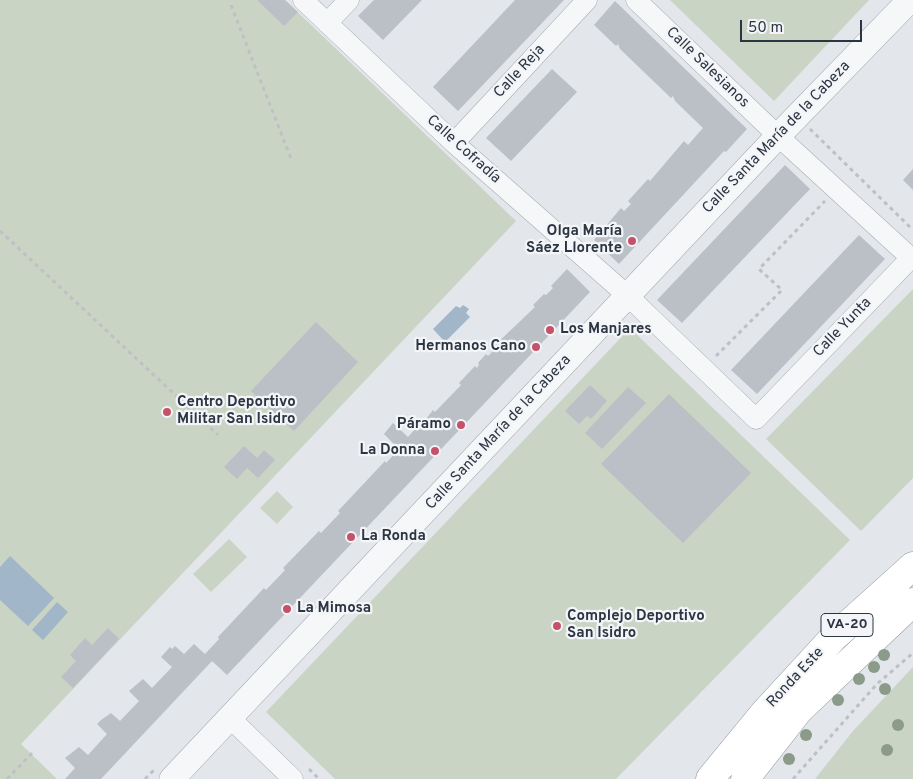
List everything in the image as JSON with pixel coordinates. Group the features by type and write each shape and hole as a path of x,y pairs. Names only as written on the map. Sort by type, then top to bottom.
{"highway":[{"name":"Ronda Este","path":"710,779 765,712 834,637 913,566"},
{"name":"Ronda Este","path":"745,779 799,710 913,602"}],"street":[{"name":"Calle Cofradía","path":"303,0 454,143 628,296"},
{"path":"327,24 349,0"},
{"name":"Calle Reja","path":"454,143 587,0"},
{"name":"Calle Salesianos","path":"636,0 778,136"},
{"name":"Calle Santa María de la Cabeza","path":"172,779 778,136 910,0"},
{"name":"Calle Yunta","path":"628,296 756,419 910,258 778,136"},
{"path":"230,718 292,779"}],"path":[{"path":"231,5 292,161"},
{"path":"797,117 913,230"},
{"path":"704,369 782,290 759,269 837,190"},
{"path":"0,231 218,434"},
{"path":"793,779 877,684 913,653"},
{"path":"7,779 33,752"}],"green space":[{"name":"Centro Deportivo Militar San Isidro","path":"0,0 285,0 516,221 21,744 57,779 0,779"},
{"path":"670,0 869,0 774,101"},
{"path":"913,289 913,478 861,531 766,439"},
{"name":"Complejo Deportivo San Isidro","path":"630,328 850,540 616,779 335,779 266,712"},
{"path":"277,491 293,507 277,524 260,508"},
{"path":"229,539 247,557 211,592 193,574"},
{"path":"913,667 913,779 815,779 853,731"}],"water":[{"path":"463,305 469,309 466,313 470,317 445,342 433,329 456,306 460,308"},
{"path":"10,556 54,598 28,626 0,600 0,567"},
{"path":"57,602 68,612 43,640 32,630"}],"building":[{"path":"257,0 285,0 298,12 284,26"},
{"path":"374,0 422,0 383,40 358,16"},
{"path":"515,0 564,0 458,111 433,87"},
{"path":"615,1 747,129 726,152 724,151 619,264 594,240 621,208 624,211 631,204 628,201 648,179 650,181 684,141 688,145 703,128 675,101 673,96 671,98 620,49 618,44 616,46 594,25"},
{"path":"552,69 577,92 511,161 486,138"},
{"path":"785,165 810,189 682,323 657,300"},
{"path":"913,169 913,190 903,180"},
{"path":"859,235 885,259 757,394 731,370"},
{"path":"567,269 590,292 227,675 212,661 101,779 65,779 75,768 65,758 79,747 88,755 107,734 97,724 111,713 120,721 139,701 129,691 143,679 152,688 172,667 161,657 170,647 172,649 175,646 184,654 194,644 205,654 219,639 218,637 264,588 266,590 285,570 283,568 319,531 321,533 340,513 338,511 385,461 386,463 399,449 384,434 393,423 408,437 415,429 417,431 433,410 435,412 461,385 459,383 475,366 477,368 478,363 486,354 488,356 494,350 492,348 535,307 533,305 553,288 551,286"},
{"path":"316,322 358,362 294,431 251,391"},
{"path":"590,385 607,401 591,419 587,416 579,424 565,411"},
{"path":"628,387 646,403 602,449 585,433"},
{"path":"669,394 751,473 683,543 601,464"},
{"path":"244,446 257,458 264,450 275,460 258,478 247,468 237,479 224,467"},
{"path":"108,628 119,639 73,688 61,677 76,661 70,655 85,638 92,645"}],"place":[{"name":"Olga María Sáez Llorente","path":"632,241"},
{"name":"Los Manjares","path":"550,330"},
{"name":"Hermanos Cano","path":"536,347"},
{"name":"Centro Deportivo Militar San Isidro","path":"167,412"},
{"name":"Páramo","path":"461,425"},
{"name":"La Donna","path":"435,451"},
{"name":"La Ronda","path":"351,537"},
{"name":"La Mimosa","path":"287,609"},
{"name":"Complejo Deportivo San Isidro","path":"557,626"}]}
